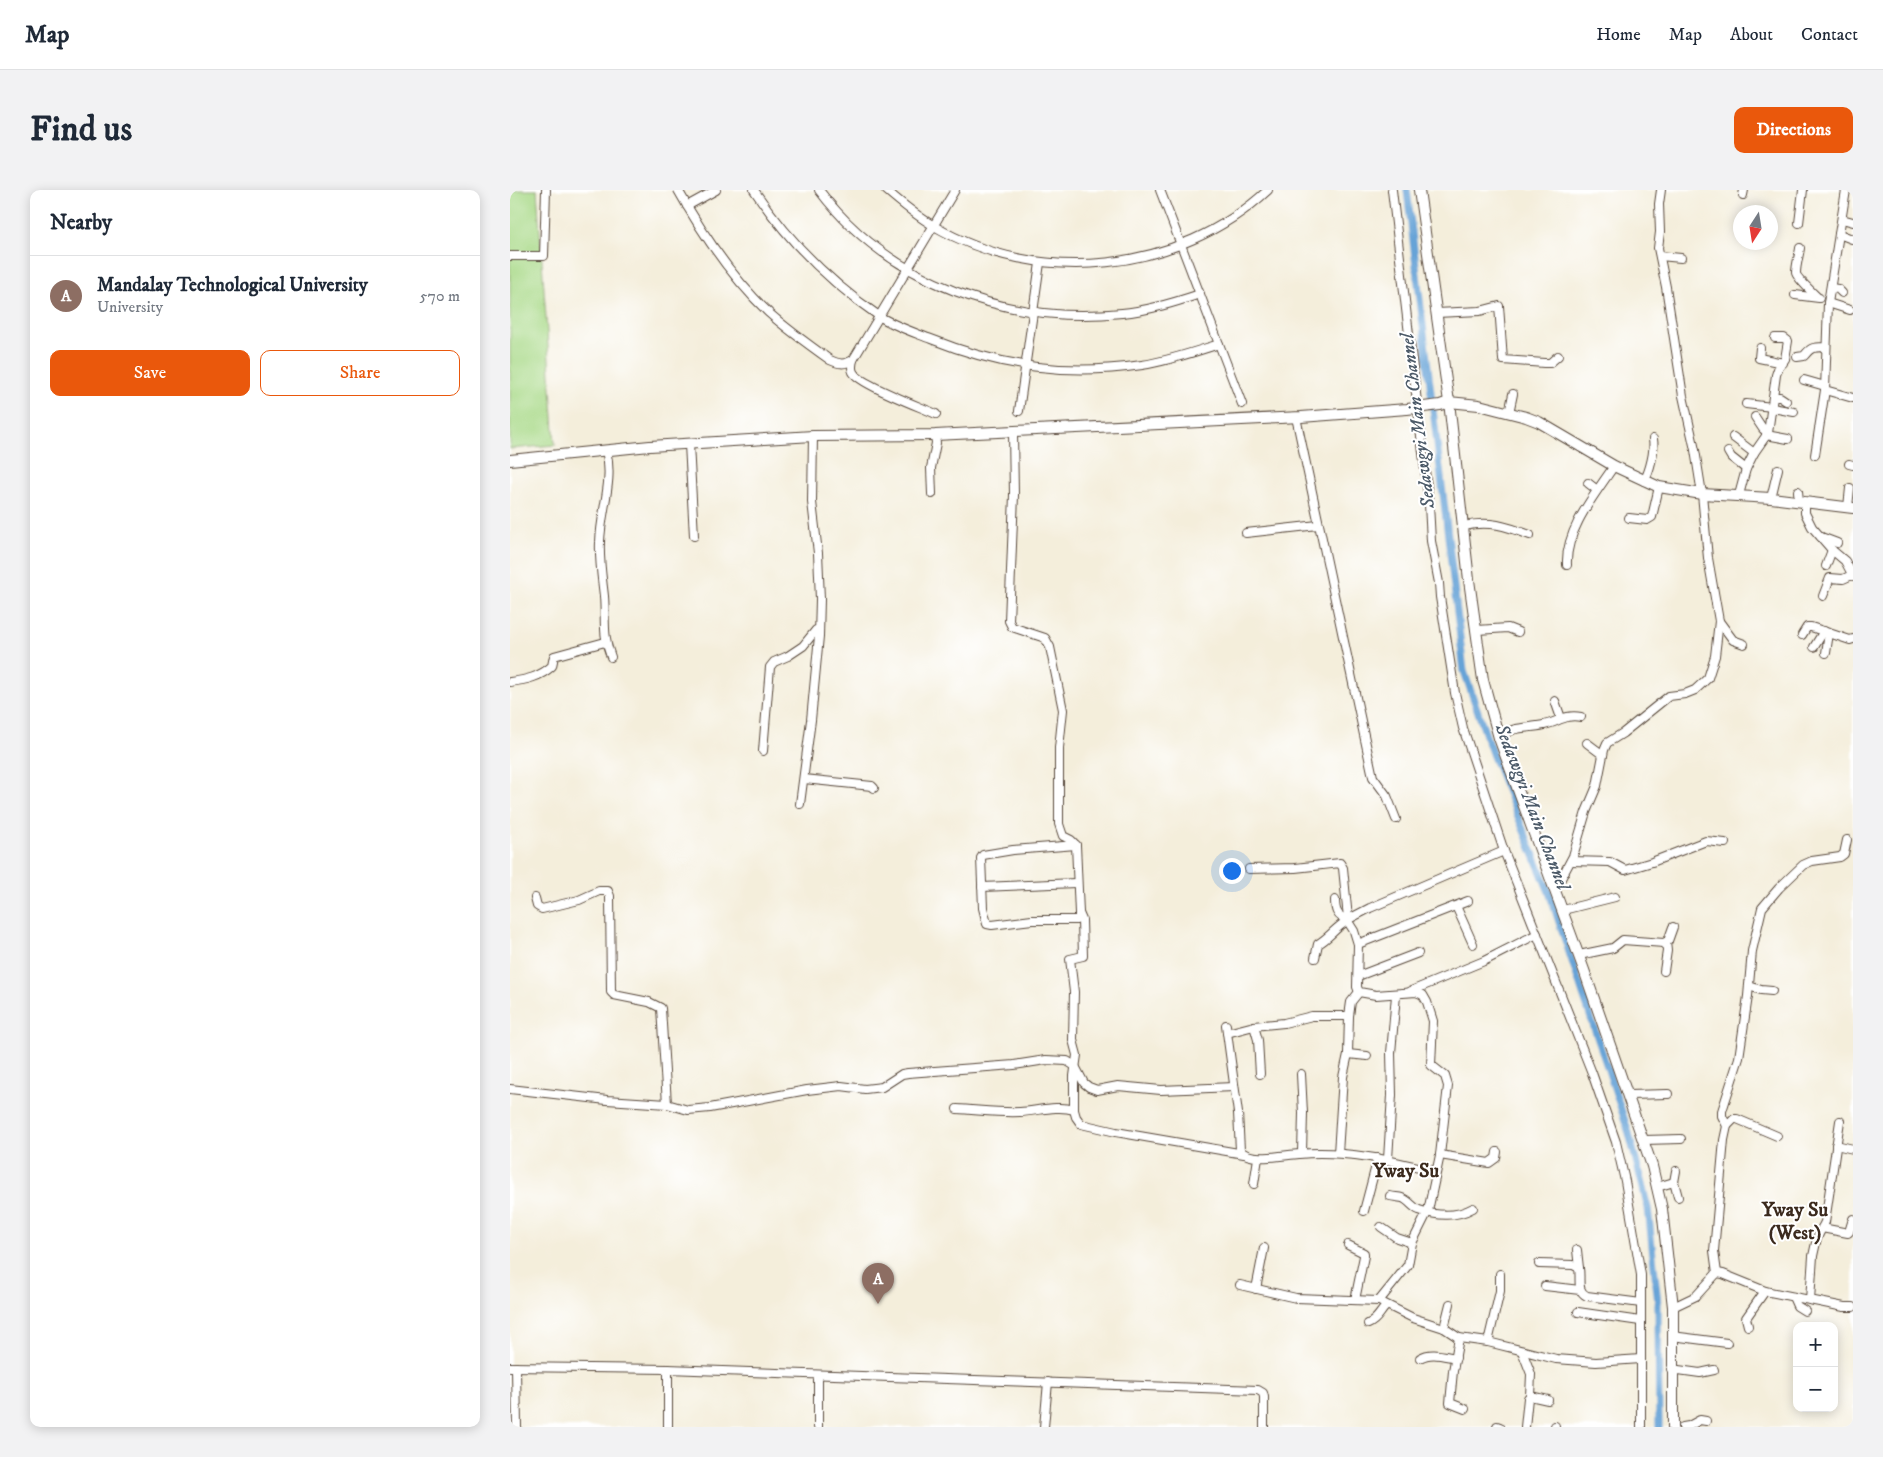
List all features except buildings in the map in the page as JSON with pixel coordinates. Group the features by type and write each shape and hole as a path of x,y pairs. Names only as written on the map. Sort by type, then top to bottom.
{"street":[{"path":"510,256 544,256 546,190"},
{"path":"678,190 725,264 769,313 830,360 839,364 846,364 853,360"},
{"path":"687,206 716,190"},
{"path":"754,190 782,230 828,276 880,316 956,349 992,360 1036,368 1066,370 1144,365 1219,344"},
{"path":"819,190 837,212 859,232 908,269 947,289 980,301 1033,313 1070,315 1124,313 1200,294"},
{"path":"886,190 934,226 983,249 1040,263 1076,265 1134,259 1191,241 1229,220 1268,190"},
{"path":"936,414 858,377 853,372 852,367 853,360 955,190"},
{"path":"1160,190 1242,404"},
{"path":"1392,190 1419,407 1431,541 1455,693 1463,728 1504,851 1566,1004 1616,1142 1640,1259 1641,1427"},
{"path":"1419,190 1436,313 1445,404 1464,526 1483,680 1499,738 1629,1095 1657,1187 1662,1209 1673,1307 1673,1427"},
{"path":"1555,890 1571,861 1596,786 1607,742 1630,727 1660,701 1669,696 1685,694 1703,684 1708,678 1715,656 1719,621 1708,558 1702,494 1658,248 1661,190"},
{"path":"1799,223 1804,190"},
{"path":"1815,455 1825,388 1828,302 1846,190"},
{"path":"1844,204 1853,206"},
{"path":"1842,219 1853,222"},
{"path":"1839,234 1852,239"},
{"path":"1800,248 1796,276 1818,297 1850,310"},
{"path":"1660,256 1681,258"},
{"path":"1018,411 1040,263"},
{"path":"1831,288 1838,289 1842,293"},
{"path":"1795,296 1818,297"},
{"path":"1436,313 1480,311 1499,306 1504,360 1550,362 1558,356"},
{"path":"1739,495 1746,469 1767,434 1776,375 1785,359 1788,341 1784,338 1775,338"},
{"path":"1797,357 1804,356 1812,347 1826,347"},
{"path":"1760,348 1759,358 1783,363"},
{"path":"1804,380 1853,398"},
{"path":"1509,412 1513,394"},
{"path":"1774,397 1780,397 1786,401"},
{"path":"510,460 606,450 812,436 935,435 1296,418 1445,404 1479,405 1539,422 1614,466 1659,487 1702,494 1800,498 1851,507 1850,488"},
{"path":"1746,404 1794,412"},
{"path":"1755,417 1767,434 1788,439"},
{"path":"1296,418 1373,777 1387,796 1396,819"},
{"path":"1013,432 1014,495 1009,621 1012,627 1045,638 1050,646 1063,710 1059,748 1059,824 1061,833 1076,845"},
{"path":"932,494 931,468 936,443 935,435"},
{"path":"800,804 811,720 819,629 818,553 812,502 812,436"},
{"path":"1733,437 1754,453"},
{"path":"1644,481 1647,476 1654,444 1653,438"},
{"path":"690,444 694,536"},
{"path":"606,450 610,474 600,543 605,642 611,657"},
{"path":"1728,452 1731,457 1746,469"},
{"path":"1567,565 1566,556 1575,528 1596,490 1614,466"},
{"path":"1771,498 1778,469"},
{"path":"1588,483 1596,490"},
{"path":"1629,518 1650,519 1654,514 1659,487"},
{"path":"1800,498 1810,523 1832,550 1850,565 1852,576 1843,579 1830,578 1824,596"},
{"path":"1464,526 1482,522 1530,535"},
{"path":"1246,533 1318,525"},
{"path":"1821,537 1837,543"},
{"path":"1826,566 1832,550"},
{"path":"1719,621 1732,640 1744,644"},
{"path":"1802,635 1807,627 1811,627 1850,640 1853,639"},
{"path":"1477,630 1508,628 1518,632"},
{"path":"762,751 770,667 774,662 798,650 819,629"},
{"path":"1814,647 1827,632"},
{"path":"1826,653 1827,632"},
{"path":"510,682 526,680 539,675 552,666 554,656 605,642"},
{"path":"1555,701 1561,718"},
{"path":"1499,738 1506,733 1520,728 1541,726 1561,718 1581,717"},
{"path":"1587,743 1603,755"},
{"path":"804,779 872,786 874,788"},
{"path":"1571,861 1610,862 1625,870 1652,862 1706,840 1725,843"},
{"path":"1727,1126 1722,1116 1722,1111 1739,1058 1755,932 1765,902 1806,863 1836,858 1844,854 1847,840"},
{"path":"1076,845 1076,883 1079,919 1032,920 987,924 983,908 981,858 983,855 993,852 1076,845"},
{"path":"1314,958 1318,944 1329,938 1347,919 1504,851"},
{"path":"1249,869 1295,868 1340,863 1343,868 1347,919 1354,931 1358,944 1359,992 1351,1002 1349,1016 1348,1054 1343,1077 1338,1153"},
{"path":"982,887 1076,883"},
{"path":"535,898 537,906 542,909 578,900 599,891 608,892 610,896 611,992 614,995 649,1002 661,1008 667,1104"},
{"path":"1563,910 1615,897"},
{"path":"1335,900 1337,914 1341,918 1347,919"},
{"path":"1358,944 1468,901"},
{"path":"1456,906 1473,944"},
{"path":"1079,914 1082,920 1082,956 1070,959 1074,992 1072,1021 1074,1049 1077,1055 1074,1110 1081,1124 1258,1158 1302,1153 1338,1153 1388,1159 1436,1171"},
{"path":"1664,971 1667,951 1666,942 1674,927"},
{"path":"1359,992 1376,995 1396,995 1409,992 1484,961 1537,934"},
{"path":"1579,955 1614,948 1623,940 1666,942"},
{"path":"1358,976 1418,952"},
{"path":"1749,986 1772,991"},
{"path":"1379,1301 1406,1267 1412,1243 1428,1211 1440,1155 1448,1086 1445,1076 1431,1065 1433,1021 1427,1002 1420,993 1409,992"},
{"path":"1388,1159 1392,1095 1391,1053 1396,995"},
{"path":"1244,1154 1240,1150 1227,1029 1243,1030 1254,1026 1284,1023 1312,1016 1349,1016"},
{"path":"1254,1026 1258,1040 1260,1074"},
{"path":"1348,1054 1367,1056"},
{"path":"510,1089 607,1100 667,1104 688,1110 832,1087 866,1089 882,1087 902,1074 929,1070 1014,1065 1046,1060 1067,1061 1075,1066 1084,1083 1097,1090 1118,1086 1161,1090 1234,1087"},
{"path":"1301,1074 1303,1112 1302,1153"},
{"path":"1629,1095 1668,1094"},
{"path":"957,1109 1018,1112 1056,1108 1074,1110"},
{"path":"1717,1273 1714,1251 1724,1140 1727,1126 1734,1119 1737,1119 1778,1136"},
{"path":"1810,1300 1813,1256 1817,1238 1825,1222 1840,1121"},
{"path":"1644,1140 1681,1139"},
{"path":"1836,1145 1853,1149"},
{"path":"1440,1155 1490,1163 1496,1158 1497,1152"},
{"path":"1254,1184 1258,1158"},
{"path":"1364,1211 1378,1158"},
{"path":"1676,1171 1674,1182 1678,1197"},
{"path":"1657,1187 1674,1182"},
{"path":"1390,1196 1404,1198 1418,1209 1452,1215 1465,1213 1473,1208"},
{"path":"1822,1228 1848,1233 1853,1219"},
{"path":"1381,1226 1397,1238 1412,1243"},
{"path":"1348,1245 1364,1253 1355,1300"},
{"path":"1256,1289 1264,1248"},
{"path":"1576,1250 1580,1290 1583,1294 1641,1304"},
{"path":"1539,1264 1579,1268"},
{"path":"1673,1307 1699,1294 1717,1273 1765,1291 1844,1307 1853,1307"},
{"path":"1488,1342 1500,1290 1500,1274"},
{"path":"1240,1284 1296,1298 1379,1301 1386,1306 1444,1328 1459,1338 1488,1342 1556,1359 1596,1362 1641,1359"},
{"path":"1544,1286 1580,1290"},
{"path":"1748,1326 1746,1318 1748,1313 1765,1291"},
{"path":"1793,1297 1797,1306 1805,1311"},
{"path":"1444,1328 1450,1304"},
{"path":"1368,1324 1375,1321 1386,1306"},
{"path":"1578,1312 1640,1321"},
{"path":"1672,1336 1727,1343"},
{"path":"1459,1338 1450,1403 1465,1409"},
{"path":"1522,1351 1530,1374 1530,1396 1527,1400 1525,1427"},
{"path":"1420,1358 1425,1355 1437,1354 1456,1358"},
{"path":"517,1427 513,1367 668,1369 818,1376 1258,1390 1263,1393 1264,1398 1264,1427"},
{"path":"668,1369 668,1427"},
{"path":"1672,1369 1700,1373 1714,1370"},
{"path":"818,1376 818,1427"},
{"path":"1044,1427 1048,1382"},
{"path":"1530,1396 1548,1400"},
{"path":"1683,1427 1700,1420 1706,1422"}],"green space":[{"path":"510,190 537,190 555,445 510,449"}],"waterway":[{"name":"Sedawgyi Main Channel","path":"1407,190 1464,671 1493,756 1549,892 1629,1133 1648,1208 1658,1303 1659,1427"}],"place":[{"name":"Mandalay Technological University","path":"878,1304"}],"district":[{"name":"Yway Su","path":"1406,1171"},
{"name":"Yway Su (West)","path":"1795,1222"}]}
